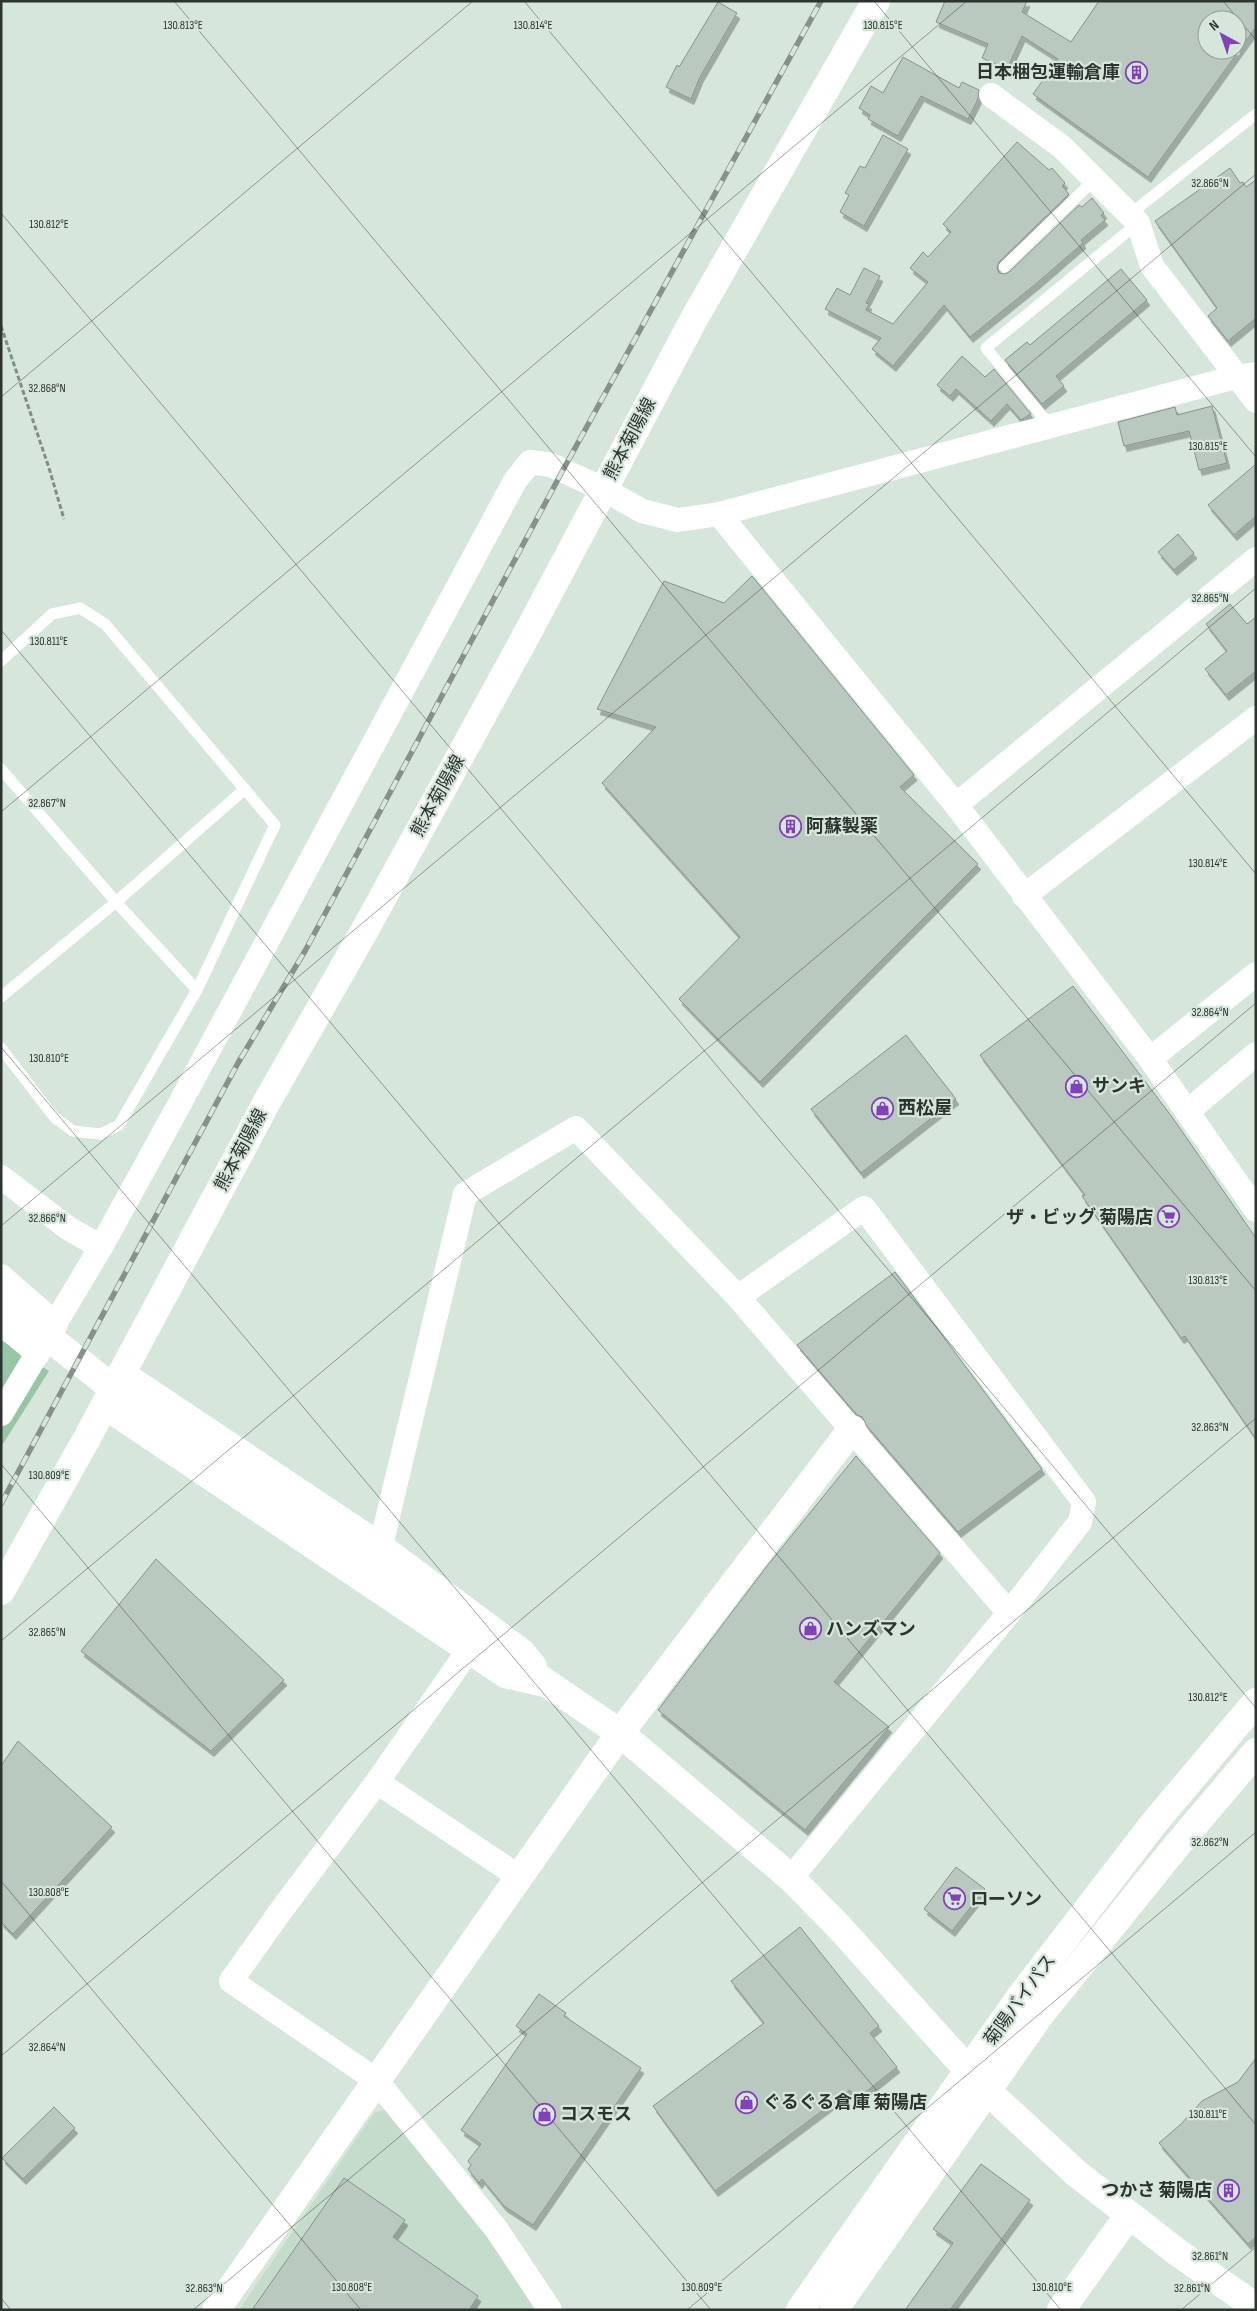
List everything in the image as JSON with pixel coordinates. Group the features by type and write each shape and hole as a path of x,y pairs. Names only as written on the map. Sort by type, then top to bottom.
{"main road":[{"name":"熊本菊陽線","path":"1,1591 104,1407 269,1098 366,928 522,642 694,319 876,1"},
{"path":"1,1300 109,1385 620,1733 792,1878 840,1928 986,2090 1076,2173 1128,2216 1256,2307"},
{"path":"216,2310 518,1876 620,1733 852,1429"},
{"name":"菊陽バイパス","path":"800,2310 1020,1997 1154,1824 1256,1702"},
{"name":"菊陽バイパス","path":"834,2310 1040,2015 1174,1848 1256,1752"},
{"path":"1061,2310 1128,2216"}],"street":[{"path":"991,96 1062,147 1134,219 1152,266 1246,375 1256,401"},
{"path":"1,1414 101,1247 183,1099 515,481 530,462 552,465 603,489 642,511 678,520 719,514 1246,375"},
{"path":"719,514 956,806 1150,1059 1256,1210"},
{"path":"956,806 1256,559"},
{"path":"1024,896 1256,718"},
{"path":"1150,1059 1256,974"},
{"path":"1186,1112 1256,1054"},
{"path":"381,1545 465,1194 576,1128 738,1297 1009,1613"},
{"path":"1,1177 68,1228 101,1247"},
{"path":"738,1297 864,1208 1084,1502 1080,1522 1009,1613 792,1878"},
{"path":"1,1276 56,1324"},
{"path":"1,1324 38,1354"},
{"path":"122,1372 381,1545 523,1651 550,1685"},
{"path":"104,1407 505,1676 550,1685"},
{"path":"468,1651 377,1782 280,1912 232,1981 376,2080 498,2230 550,2310"},
{"path":"377,1782 518,1876"}],"lane":[{"path":"1051,427 986,348 1256,114"},
{"path":"1004,267 1094,180"},
{"path":"1,661 52,614 80,608 105,624 275,825 197,990 119,1125 101,1134 74,1131 54,1117 1,1048"},
{"path":"1,769 116,902 197,990"},
{"path":"1,997 116,902 245,789"}],"path":[{"path":"1,326 49,468 64,519"}],"shaded area":[{"path":"387,2109 487,2235 535,2310 239,2310 374,2113"}],"green space":[{"path":"1,1340 49,1371 1,1447"}],"building":[{"name":"日本梱包運輸倉庫","path":"945,1 1027,1 1022,12 1071,42 1099,1 1256,1 1256,27 1247,40 1247,10 1197,10 1197,60 1232,60 1148,177 1033,94 1058,59 1022,36 1007,69 982,58 988,44 936,22"},
{"path":"718,2 737,13 700,77 691,99 666,87 677,65 679,67"},
{"path":"903,57 959,88 962,82 979,90 978,99 968,119 921,96 898,136 868,119 870,115 859,108 871,86 883,93"},
{"path":"883,135 908,149 864,226 840,212 849,195 845,193 860,166 865,168"},
{"path":"1017,142 1049,170 1052,168 1065,183 1062,186 1069,194 999,262 997,268 999,273 1005,274 1009,272 1079,205 1082,207 1092,198 1104,213 1101,215 1105,220 1081,240 1083,243 1037,283 970,337 944,305 893,366 872,349 881,338 825,309 837,288 850,295 864,268 880,276 866,303 869,304 866,310 893,324 928,282 910,268 923,252 928,257 951,232 943,224"},
{"path":"1230,168 1240,183 1243,182 1246,187 1256,180 1256,318 1228,341 1208,316 1217,308 1155,221"},
{"path":"1121,269 1147,300 1056,376 1064,386 1042,404 1005,360 1027,342 1030,345"},
{"path":"962,356 985,377 994,369 1031,414 1021,420 1007,404 991,421 956,389 950,396 937,385"},
{"path":"1212,406 1227,463 1199,470 1189,431 1124,446 1118,422 1175,407 1177,415"},
{"path":"1256,464 1256,516 1234,535 1208,505"},
{"path":"1178,534 1194,553 1174,570 1158,552"},
{"name":"阿蘇製薬","path":"752,576 914,775 900,787 978,864 760,1082 679,999 740,937 602,783 656,727 597,709 664,581 724,603"},
{"path":"1230,604 1247,624 1256,617 1256,671 1226,695 1205,669 1227,651 1206,624"},
{"path":"1073,986 1172,1117 1256,1238 1256,1439 1185,1336 1181,1338 1082,1196 1085,1195 980,1055"},
{"path":"906,1035 956,1099 861,1173 811,1109"},
{"path":"895,1272 1042,1469 958,1532 867,1426 862,1417 857,1415 797,1345"},
{"path":"856,1456 940,1553 834,1682 889,1727 805,1830 658,1710 767,1566"},
{"path":"156,1559 284,1680 211,1751 81,1651"},
{"path":"18,1741 112,1827 13,1934 1,1922 1,1766"},
{"name":"ローソン","path":"956,1867 985,1889 952,1931 924,1909"},
{"path":"800,1927 879,2026 870,2033 897,2067 857,2099 850,2090 715,2191 653,2106 764,2023 731,1981"},
{"path":"539,1994 566,2013 564,2016 641,2068 533,2225 504,2206 482,2179 479,2183 468,2169 471,2165 468,2161 481,2144 461,2130 527,2034 516,2026"},
{"name":"つかさ 菊陽店","path":"1256,2058 1256,2237 1248,2244 1159,2143 1181,2124 1202,2101 1238,2082"},
{"path":"54,2107 75,2128 23,2179 2,2158"},
{"path":"981,2164 1030,2200 950,2310 905,2310 953,2243 933,2229"},
{"path":"344,2178 405,2220 393,2237 478,2296 469,2310 252,2310"}],"railway":[{"path":"1,1504 238,1063 305,951 563,470 821,1"}],"place":[{"name":"日本梱包運輸倉庫","path":"1136,72"},
{"name":"阿蘇製薬","path":"790,826"},
{"name":"サンキ","path":"1076,1086"},
{"name":"西松屋","path":"882,1108"},
{"name":"ザ・ビッグ 菊陽店","path":"1169,1217"},
{"name":"ハンズマン","path":"810,1629"},
{"name":"ローソン","path":"954,1899"},
{"name":"ぐるぐる倉庫 菊陽店","path":"747,2102"},
{"name":"コスモス","path":"544,2114"},
{"name":"つかさ 菊陽店","path":"1228,2190"}]}
